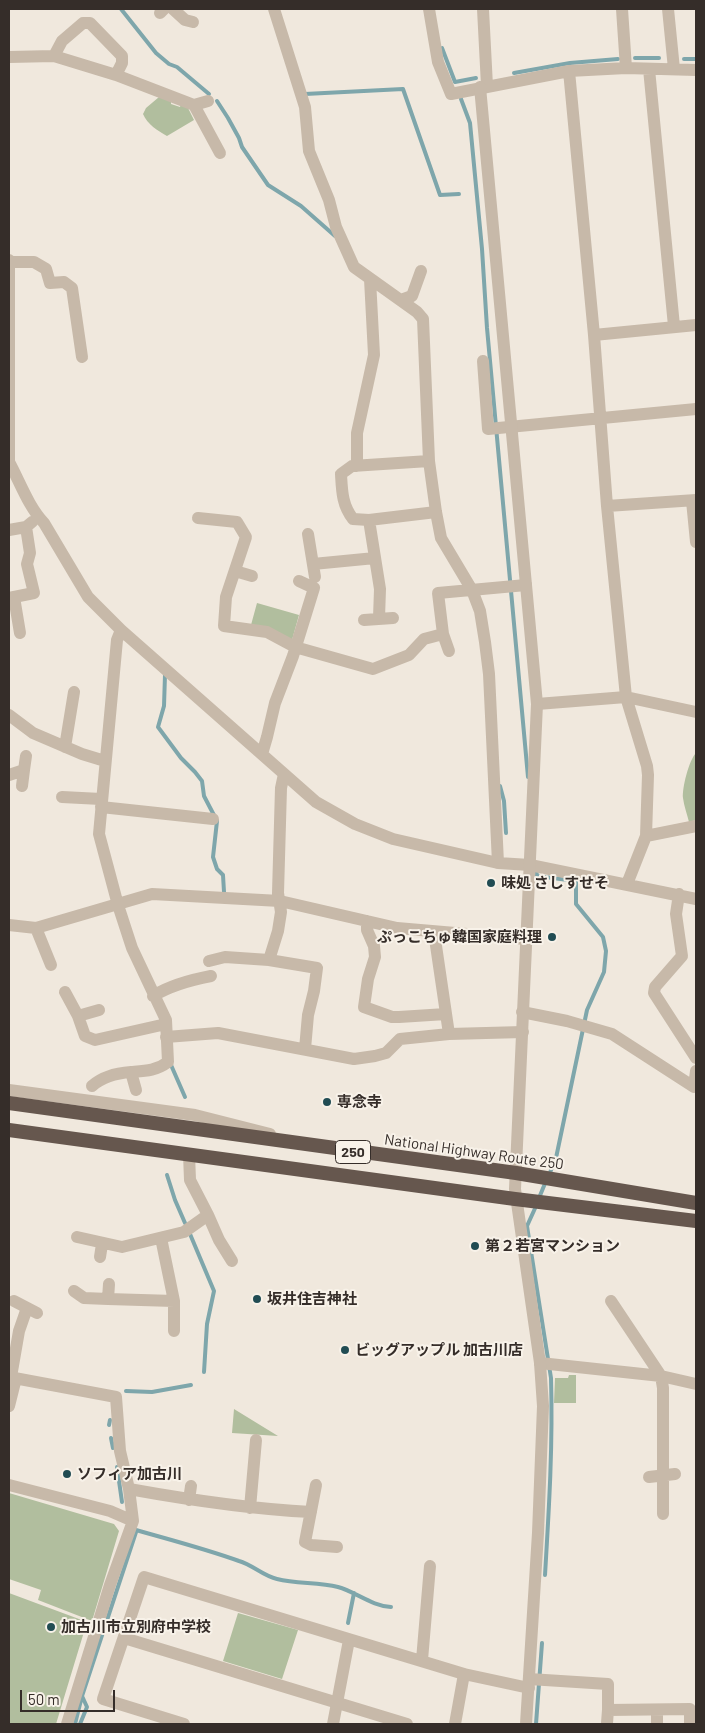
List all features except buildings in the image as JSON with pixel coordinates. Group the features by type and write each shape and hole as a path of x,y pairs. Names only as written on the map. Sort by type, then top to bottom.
{"highway":[{"name":"National Highway Route 250","path":"9,1104 516,1173 696,1203"},
{"name":"250","path":"9,1130 516,1199 696,1221"},
{"name":"250","path":"656,1215 696,1228"}],"street":[{"path":"173,9 185,20 193,22"},
{"path":"274,9 305,107 309,151 329,200 336,227 354,267 417,312 423,319 429,461 436,512 441,538 472,590 480,611 489,674 498,863"},
{"path":"429,9 438,62 451,94 569,71 626,68 696,70"},
{"path":"483,9 483,87 537,704 516,1173 516,1199 540,1364 543,1406 526,1724"},
{"path":"622,9 626,68"},
{"path":"672,11 674,69"},
{"path":"54,56 62,40 83,23 90,23 122,56 122,63 116,75"},
{"path":"9,57 54,56 116,75 194,105 208,101"},
{"path":"649,69 674,326"},
{"path":"569,71 594,335 607,506 626,697 647,766 646,836 627,884"},
{"path":"194,105 220,153"},
{"path":"82,357 72,288 64,282 50,283 46,269 34,262 9,261 9,462 13,478 38,517 44,523 88,597 120,630 316,802 356,824 393,839 498,863 530,865 696,899"},
{"path":"401,300 412,296 421,271"},
{"path":"357,466 357,434 374,355 370,279"},
{"path":"594,335 696,325"},
{"path":"483,362 488,429 696,409"},
{"path":"429,461 352,466 341,474 342,498 346,510 353,518 369,520 436,512"},
{"path":"607,506 694,500 696,542"},
{"path":"9,530 26,527 38,517"},
{"path":"198,518 237,522 246,537 226,598 224,626 267,632 295,647 373,669 409,655 424,639 443,634"},
{"path":"369,520 380,589 379,618"},
{"path":"20,633 12,598 34,593 27,564 30,553 26,527"},
{"path":"308,534 315,577"},
{"path":"313,564 375,558"},
{"path":"235,571 252,576"},
{"path":"262,754 268,738 275,703 314,588 299,581"},
{"path":"449,651 443,634 438,593 526,585"},
{"path":"364,620 393,618"},
{"path":"92,1086 119,1072 152,1071 168,1062 166,1020 132,948 99,834 117,640 120,630"},
{"path":"65,747 74,692"},
{"path":"537,704 626,697 696,712"},
{"path":"9,715 33,734 82,754 105,761"},
{"path":"22,786 26,756"},
{"path":"9,774 24,770"},
{"path":"269,960 278,931 281,912 278,893 281,788 284,774"},
{"path":"62,797 213,819"},
{"path":"646,836 696,826"},
{"path":"9,925 36,928 152,894 280,901 398,928 525,940"},
{"path":"679,894 676,914 682,956 655,987 654,993 696,1058"},
{"path":"367,921 367,930 374,946 374,957 364,1007 392,1017 446,1014"},
{"path":"36,928 51,965"},
{"path":"434,932 448,1034"},
{"path":"209,961 225,957 269,960 316,968 314,991 308,1015 305,1049"},
{"path":"154,996 163,990 187,981 211,976"},
{"path":"65,992 78,1016 85,1036 95,1040 166,1024"},
{"path":"78,1016 99,1010"},
{"path":"522,1012 591,1027 612,1034 694,1087 696,1071"},
{"path":"166,1037 218,1033 354,1059 386,1053 400,1039 448,1034 523,1032"},
{"path":"131,1072 136,1090"},
{"path":"9,1090 195,1115 325,1148"},
{"path":"189,1154 190,1180 208,1215 218,1240 232,1261"},
{"path":"77,1238 122,1247 184,1232 208,1215"},
{"path":"161,1238 174,1301 174,1330"},
{"path":"100,1257 102,1244"},
{"path":"108,1299 109,1284"},
{"path":"74,1292 84,1298 174,1301"},
{"path":"9,1406 19,1331 32,1310 14,1301"},
{"path":"611,1301 661,1376 669,1475 663,1514"},
{"path":"540,1364 661,1376 696,1384"},
{"path":"12,1377 116,1397 120,1451 129,1489 133,1521 110,1585 67,1724"},
{"path":"250,1508 256,1440"},
{"path":"649,1477 669,1475"},
{"path":"9,1485 110,1511 133,1521"},
{"path":"316,1485 305,1542 311,1545 337,1547"},
{"path":"189,1500 191,1486"},
{"path":"129,1489 189,1500 250,1508 310,1512"},
{"path":"422,1660 430,1566"},
{"path":"184,1724 103,1700 144,1577 464,1674 529,1683 608,1684 607,1723"},
{"path":"124,1638 407,1724"},
{"path":"333,1724 349,1640"},
{"path":"455,1724 464,1674"},
{"path":"608,1710 690,1709 690,1724"},
{"path":"657,1710 657,1724"}],"green space":[{"path":"159,97 171,101 171,104 180,107 181,104 187,106 194,120 167,136 160,132 150,124 143,114 146,108"},
{"path":"257,603 299,615 292,640 251,625"},
{"path":"696,753 696,820 689,822 683,793 689,768"},
{"path":"569,1375 576,1375 576,1403 554,1403 555,1378 568,1378"},
{"path":"234,1409 278,1436 232,1433"},
{"path":"9,1493 114,1524 119,1531 92,1621 38,1600 41,1590 9,1579"},
{"path":"9,1593 87,1622 56,1724 9,1724"},
{"path":"238,1613 298,1630 282,1679 223,1661"}],"waterway":[{"path":"121,9 156,53 169,64 177,67 209,94"},
{"path":"442,48 455,82 476,78"},
{"path":"635,58 659,58"},
{"path":"514,73 570,63 618,59"},
{"path":"684,59 696,59"},
{"path":"305,94 403,89 440,195 459,194"},
{"path":"461,99 470,123 528,777"},
{"path":"217,101 239,138 242,147 268,185 301,206 335,236"},
{"path":"165,675 164,706 158,727 181,758 202,781 204,796 217,821 213,857 217,869 223,875 224,892"},
{"path":"500,786 504,801 506,833"},
{"path":"536,869 537,876 576,881 576,904 603,937 606,951 604,972 587,1010 556,1158 549,1175"},
{"path":"171,1065 185,1097"},
{"path":"167,1175 185,1223"},
{"path":"539,1198 546,1181"},
{"path":"537,1204 527,1226 551,1378 551,1452 545,1575"},
{"path":"190,1234 214,1291 207,1324 204,1372"},
{"path":"126,1391 152,1392 191,1385"},
{"path":"109,1425 110,1420"},
{"path":"111,1438 113,1448"},
{"path":"117,1467 122,1502"},
{"path":"136,1530 227,1557 244,1563 272,1578 338,1587 371,1602 391,1607"},
{"path":"80,1724 87,1707 82,1696 136,1532"},
{"path":"348,1623 354,1593"},
{"path":"536,1724 542,1643"},
{"path":"75,1724 82,1696"}],"place":[{"name":"味処 さしすせそ","path":"491,883"},
{"name":"ぷっこちゅ韓国家庭料理","path":"552,937"},
{"name":"専念寺","path":"327,1102"},
{"name":"第２若宮マンション","path":"475,1246"},
{"name":"坂井住吉神社","path":"257,1299"},
{"name":"ビッグアップル 加古川店","path":"345,1350"},
{"name":"ソフィア加古川","path":"67,1474"},
{"name":"加古川市立別府中学校","path":"51,1627"}]}
